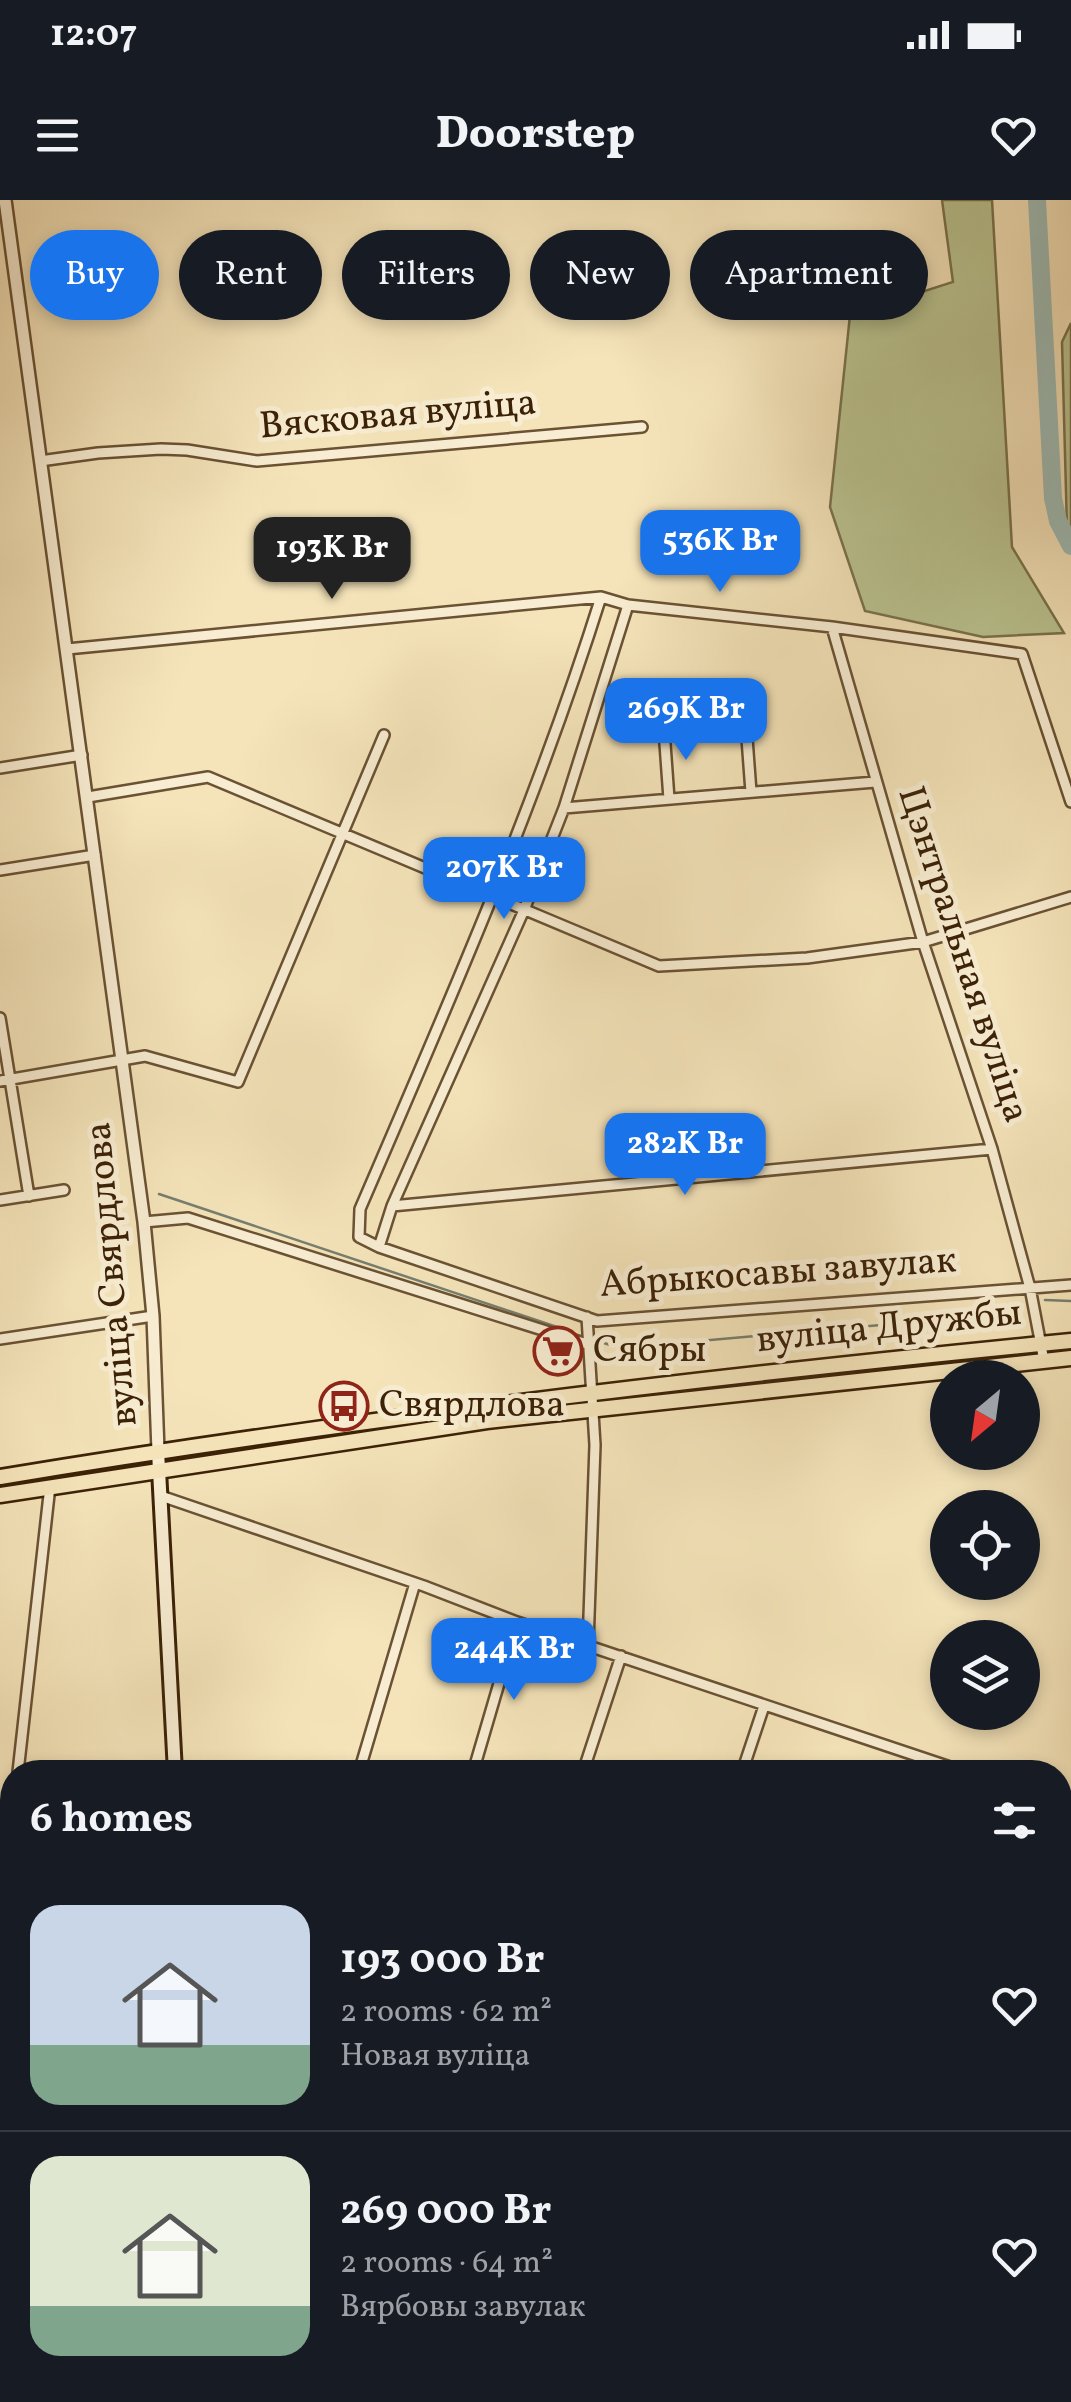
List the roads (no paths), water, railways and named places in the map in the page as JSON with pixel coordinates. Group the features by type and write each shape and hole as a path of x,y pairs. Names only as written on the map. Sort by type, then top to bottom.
{"main road":[{"name":"вуліца Дружбы","path":"0,1477 378,1418 1071,1341"},
{"path":"1009,1360 1029,1358 1039,1352 1042,1344"},
{"name":"вуліца Дружбы","path":"1040,1361 1071,1358"},
{"name":"вуліца Дружбы","path":"0,1494 486,1421 930,1373"},
{"path":"592,1408 609,1396 664,1390 694,1381"},
{"path":"486,1421 524,1410 580,1404 591,1392"},
{"path":"159,1470 170,1458 222,1449 259,1437"},
{"path":"50,1486 150,1464 158,1451"},
{"name":"вуліца Свярдлова","path":"158,1451 174,1760"}],"street":[{"name":"вуліца Свярдлова","path":"5,200 144,1222 154,1316 158,1451"},
{"name":"Вясковая вуліца","path":"40,462 98,452 161,450 257,460 642,426"},
{"path":"601,597 574,684 494,897 360,1209 359,1237 379,1248 392,1206 524,910 564,808 628,605"},
{"path":"67,649 601,597 628,605 832,627 1022,654 1071,802"},
{"name":"Цэнтральная вуліца","path":"832,627 923,942 992,1149 1030,1288 1044,1361"},
{"path":"746,725 751,792"},
{"path":"664,730 670,799"},
{"path":"5,1081 145,1056 238,1082 384,735"},
{"path":"0,768 82,755"},
{"path":"88,797 208,777 659,966 807,958 923,942 1071,897"},
{"path":"564,808 875,782"},
{"path":"0,870 95,855"},
{"path":"0,1018 5,1081 29,1196"},
{"path":"392,1206 992,1149"},
{"path":"0,1200 64,1190"},
{"name":"Абрыкосавы завулак","path":"144,1222 188,1218 587,1344"},
{"name":"Абрыкосавы завулак","path":"379,1248 597,1321 1071,1284"},
{"path":"0,1339 154,1316"},
{"path":"586,1318 594,1491 588,1646"},
{"path":"19,1760 50,1486"},
{"path":"161,1496 921,1760"},
{"path":"362,1760 414,1583"},
{"path":"477,1760 517,1622"},
{"path":"587,1760 621,1656"},
{"path":"746,1760 764,1706"}],"waterway":[{"path":"1037,200 1053,498 1058,521 1071,546"},
{"path":"159,1194 569,1331"},
{"path":"1045,1300 1071,1301"},
{"path":"594,1340 620,1348 994,1315 1021,1303"}],"place":[{"name":"Сябры","path":"558,1351"},
{"name":"Свярдлова","path":"344,1406"}]}
